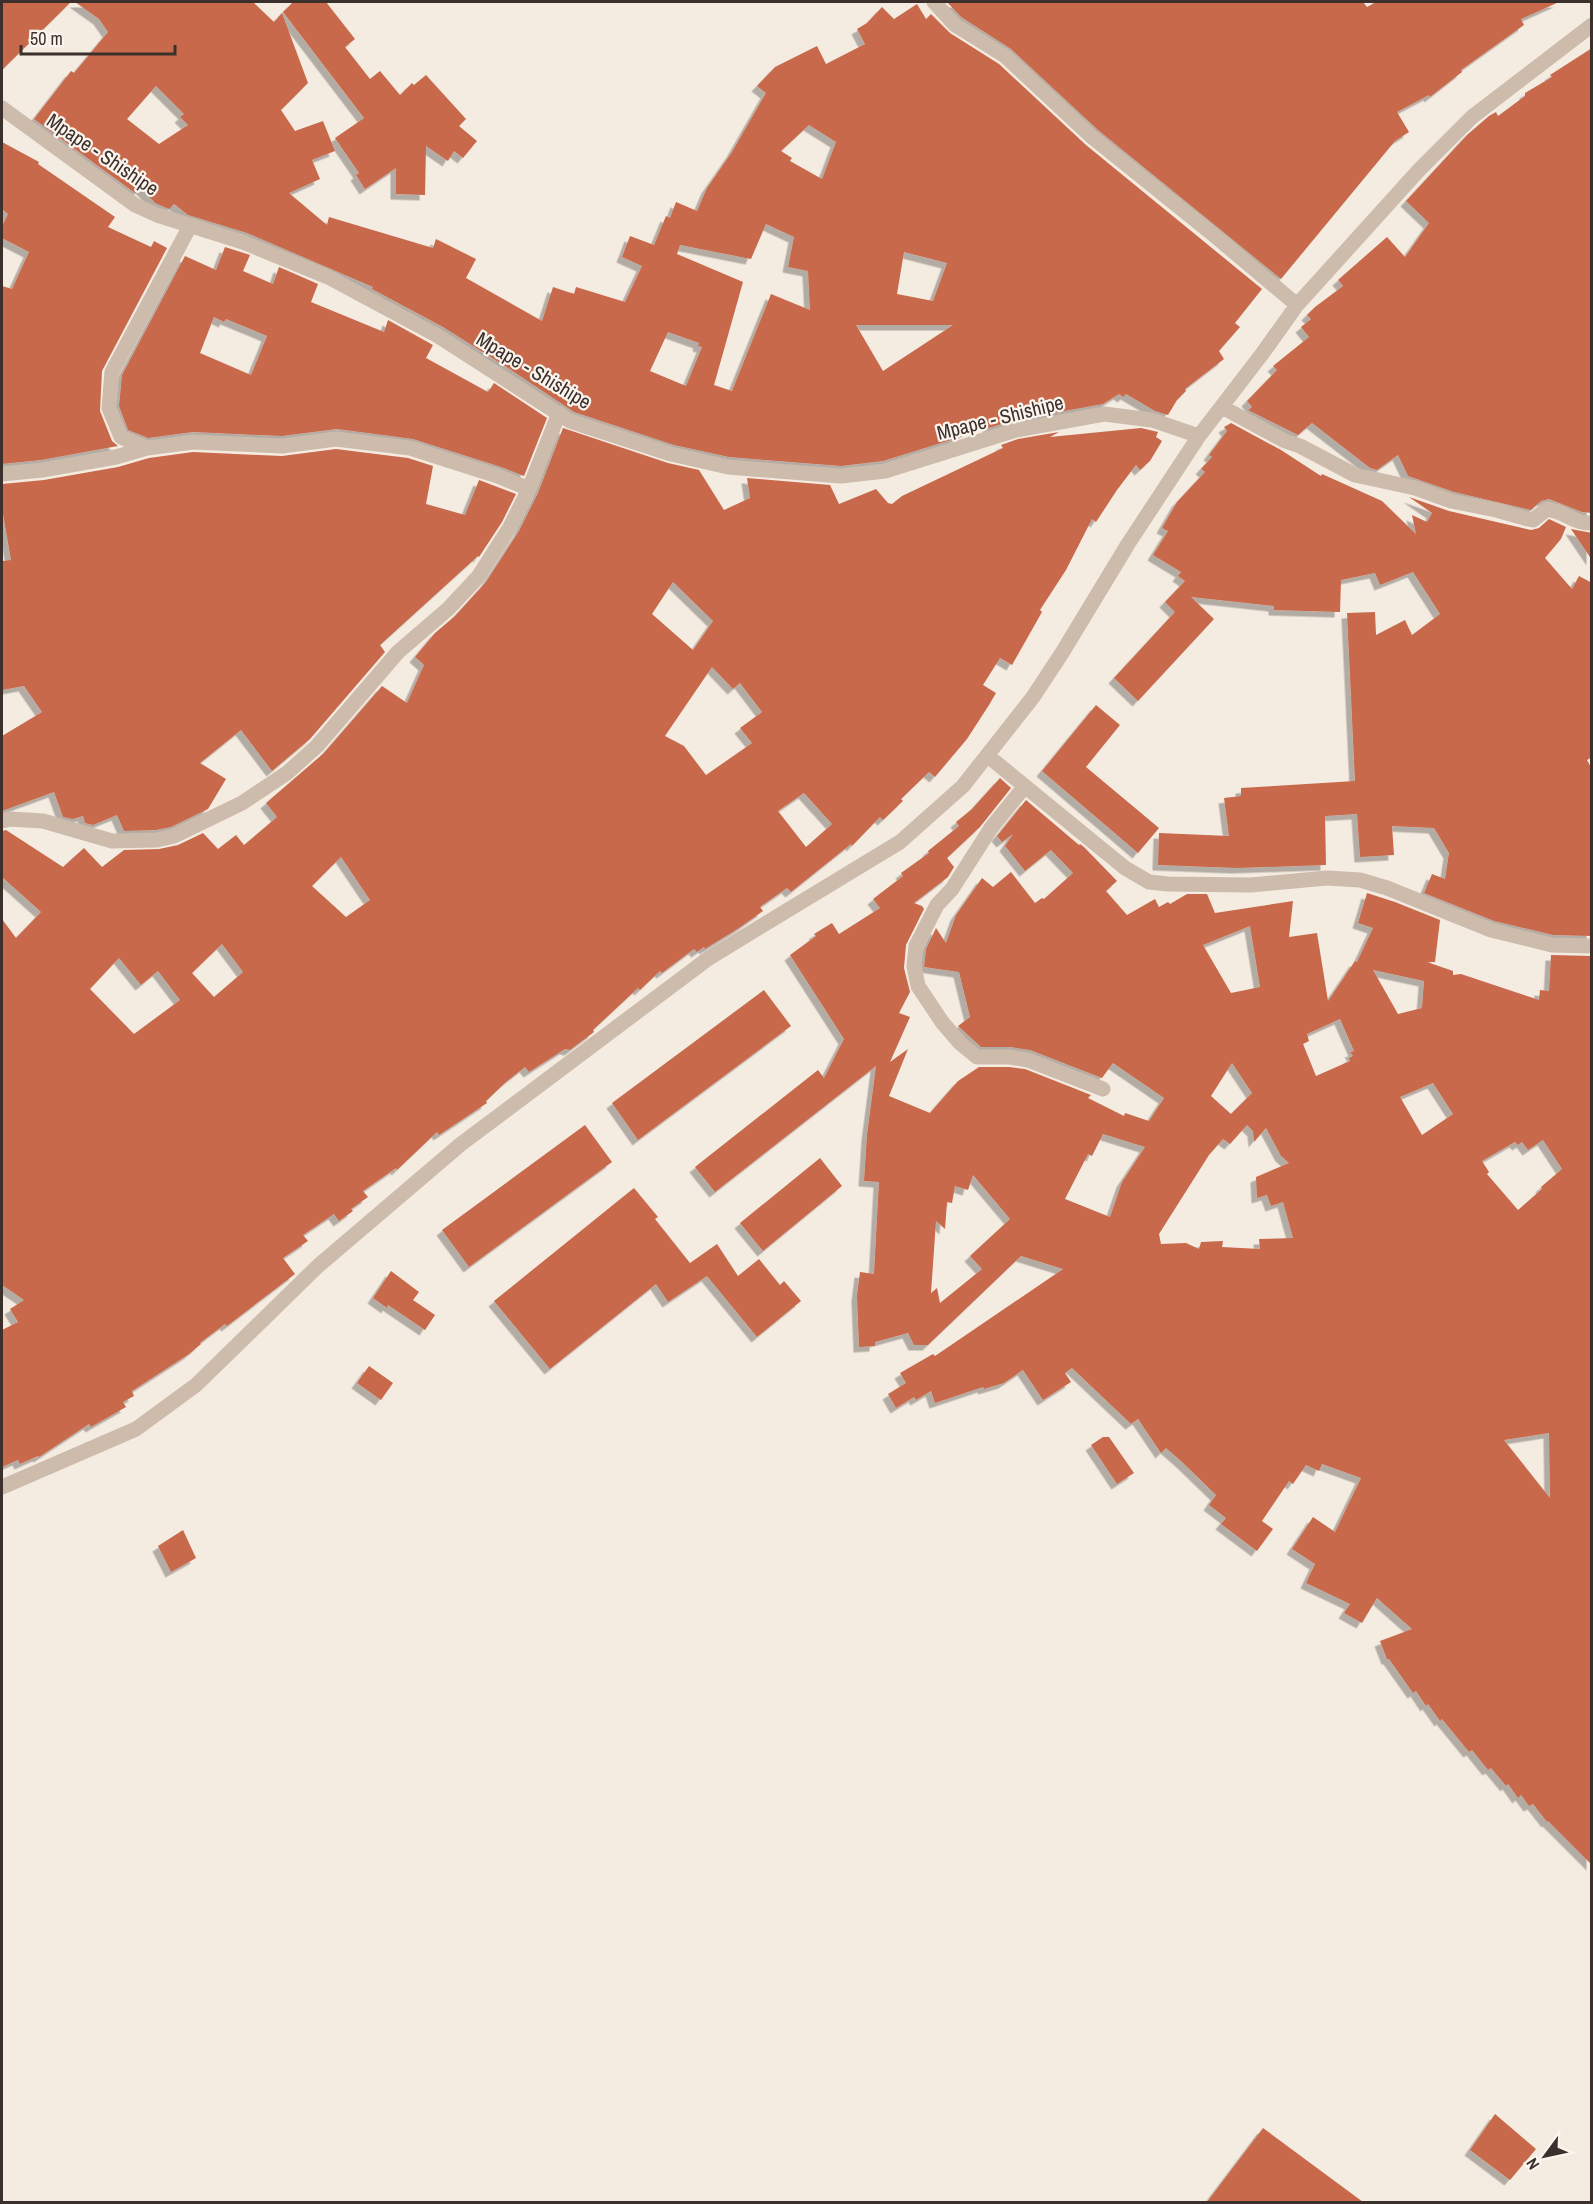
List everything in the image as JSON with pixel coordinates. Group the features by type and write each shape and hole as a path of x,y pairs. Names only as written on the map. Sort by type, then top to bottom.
{"street":[{"path":"934,2 955,25 1011,61 1092,137 1297,305"},
{"path":"2,1487 136,1429 195,1384 318,1266 461,1144 709,958 900,842 963,786 1033,697 1128,544 1199,436 1297,305 1419,170 1472,117 1592,26"},
{"name":"Mpape - Shishipe","path":"2,108 135,205 190,226 243,242 328,277 438,336 570,421 670,454 728,467 841,476 885,471 1016,430 1104,414 1152,420 1199,436"},
{"path":"147,448 121,437 109,408 112,372 190,226"},
{"path":"1222,407 1354,475 1415,488 1451,501 1528,519 1533,520 1547,509 1555,510 1582,524 1592,523"},
{"path":"2,821 9,819 43,821 112,841 157,840 174,837 242,803 287,773 317,746 398,652 467,591 494,555 510,527 529,489 559,413"},
{"path":"2,474 58,467 147,448 193,442 282,446 336,439 410,448 498,476 529,489"},
{"path":"988,756 1125,868 1149,882 1251,885 1328,878 1360,880 1388,888 1491,930 1552,945 1592,946"},
{"path":"1025,786 991,828 952,889 937,905 924,928 916,946 914,966 918,986 942,1023 960,1043 977,1057 1010,1057 1028,1060 1103,1089"}],"building":[{"path":"2,2 71,2 2,70"},
{"path":"75,2 253,2 274,22 282,13 308,83 281,110 295,131 323,121 335,151 312,160 320,179 289,193 327,225 329,217 433,248 436,239 476,259 466,278 542,321 553,287 574,294 576,287 625,302 642,266 622,257 630,236 654,245 666,216 670,218 676,202 697,211 707,188 732,152 766,93 757,86 775,67 817,46 826,64 865,44 857,29 867,23 882,7 894,19 917,4 926,19 931,14 950,33 999,64 1086,145 1262,289 1235,323 1240,327 1219,351 1224,359 1185,389 1186,391 1168,415 1155,411 1126,394 1123,397 1119,394 1103,404 1014,420 989,428 984,421 954,439 883,461 841,466 729,457 674,445 574,412 443,327 372,289 373,287 247,233 188,215 174,204 169,209 155,203 141,188 135,193 34,119 71,71 74,73 108,32 99,19","holes":["156,86 184,114 180,117 188,125 159,144 127,119","809,125 836,142 822,179 790,161 792,158 781,151","766,224 794,237 788,267 808,271 810,310 771,294 732,391 714,385 743,282 677,254 680,245 751,259","904,252 947,263 933,301 897,294","856,325 953,325 883,371","668,332 699,343 698,346 702,347 686,386 650,371"]},
{"path":"293,2 326,2 355,39 345,47 370,79 380,71 400,95 412,83 414,85 426,75 466,119 459,126 477,141 463,158 454,151 448,161 426,146 425,195 396,194 396,168 365,189 356,175 359,173 335,138 364,118 283,12"},
{"path":"947,2 1363,2 1367,7 1376,2 1559,2 1521,19 1524,25 1461,70 1462,72 1430,97 1429,95 1397,112 1409,132 1395,141 1281,279 1098,130 1011,49 961,17"},
{"path":"1592,48 1592,513 1582,512 1549,499 1541,501 1531,510 1454,492 1408,476 1398,455 1377,470 1370,468 1312,423 1298,435 1248,410 1252,407 1247,401 1277,370 1273,366 1309,337 1301,327 1311,319 1307,315 1343,286 1338,280 1387,237 1405,257 1429,223 1406,201 1467,135 1489,116 1496,112 1498,116 1525,96 1525,93"},
{"path":"2,142 39,162 38,164 115,217 108,227 151,247 154,241 167,248 102,371 100,411 112,441 118,446 41,460 2,464 2,286 12,289 29,252 2,238 2,226 8,214 2,209"},
{"path":"225,247 250,255 243,271 273,284 279,267 318,284 311,302 384,332 388,320 433,345 426,358 488,392 494,383 547,418 524,476 413,439 337,429 282,436 193,432 148,438 128,430 119,406 122,375 185,256 216,270","holes":["214,317 224,322 226,319 267,336 251,375 200,353"]},
{"path":"1231,423 1281,450 1321,476 1322,474 1382,501 1416,534 1412,515 1427,522 1432,513 1409,497 1449,511 1531,530 1539,528 1549,519 1566,527 1561,539 1545,558 1572,589 1579,576 1592,583 1592,757 1587,760 1592,769 1592,936 1553,935 1494,921 1424,893 1432,874 1445,879 1449,853 1434,828 1392,826 1394,855 1360,857 1357,814 1325,816 1326,865 1237,868 1158,865 1159,833 1229,836 1224,798 1241,796 1241,788 1355,781 1347,613 1375,612 1376,635 1405,620 1412,635 1440,614 1413,572 1380,585 1375,573 1341,580 1340,612 1274,610 1274,606 1191,597 1214,619 1138,701 1114,678 1175,612 1165,602 1185,581 1178,576 1181,572 1153,555 1168,531 1162,528 1177,502 1205,472 1201,469 1212,457 1209,455 1227,431 1224,427"},
{"path":"563,428 668,463 699,470 724,510 750,498 747,478 830,485 839,504 876,489 888,503 892,504 902,496 1003,448 1001,445 1018,439 1059,432 1050,437 1141,428 1158,432 1156,437 1162,441 1150,461 1140,470 1136,465 1096,522 1092,519 1066,570 1040,610 1042,612 1012,665 1000,658 983,685 996,693 989,705 967,739 935,777 929,772 883,820 880,817 852,846 851,844 791,892 787,888 760,907 763,911 739,928 705,949 704,947 697,952 694,949 662,973 660,971 640,990 638,988 593,1030 594,1032 570,1050 565,1049 529,1072 525,1067 506,1082 486,1101 487,1103 439,1135 437,1132 397,1170 396,1168 363,1191 368,1197 351,1209 353,1211 339,1221 334,1214 303,1235 308,1241 283,1258 295,1274 227,1326 225,1324 189,1354 132,1391 134,1396 123,1402 126,1407 91,1427 89,1424 39,1457 20,1464 18,1460 2,1467 2,1330 18,1322 10,1309 24,1300 2,1285 2,919 16,938 41,912 2,877 2,831 6,830 63,867 84,848 102,867 124,850 159,849 178,845 203,833 218,849 236,835 244,845 277,817 266,803 324,753 382,686 407,703 424,665 415,657 435,633 455,616 486,582 519,531 538,493","holes":["673,582 713,621 693,650 652,614","712,667 733,689 740,683 762,712 740,728 752,743 706,775 684,746 665,736","804,793 832,824 806,847 778,811","341,857 370,900 346,917 312,886","222,944 243,972 214,997 192,973","119,958 141,985 158,971 180,1000 134,1034 90,989"]},
{"path":"336,449 408,458 433,466 426,504 465,515 479,480 516,494 502,522 479,557 380,645 385,652 310,739 272,771 241,730 200,763 226,779 208,809 171,827 124,831 117,815 93,825 85,823 83,816 73,819 63,817 54,792 2,811 2,736 42,712 24,686 2,690 2,561 11,560 2,508 2,484 44,480 118,467 149,458 193,452 282,456"},
{"path":"1571,529 1592,533 1592,560"},
{"path":"1096,705 1120,725 1086,767 1159,828 1138,853 1042,771"},
{"path":"1000,778 1011,788 980,827 947,858 954,867 948,877 914,903 924,909 906,945 904,968 910,992 899,1013 910,1017 890,1062 908,1049 889,1096 930,1113 958,1081 979,1067 1025,1069 1091,1095 1088,1098 1124,1116 1125,1113 1149,1121 1164,1098 1113,1063 1102,1078 1030,1050 981,1047 958,1026 970,1017 959,972 924,967 926,949 936,928 946,943 956,915 982,878 993,887 1011,872 1035,903 1044,899 1073,873 1051,850 1025,871 1005,846 1013,834 1002,842 997,836 1026,800 1084,847 1117,881 1106,891 1127,915 1155,899 1159,907 1168,902 1170,904 1187,894 1207,894 1215,913 1293,901 1289,937 1317,933 1328,1001 1355,961 1357,962 1373,928 1358,923 1367,893 1440,920 1435,962 1427,962 1453,971 1453,975 1461,974 1539,1000 1540,990 1549,991 1551,955 1592,956 1592,1865 1547,1822 1533,1804 1529,1806 1521,1795 1518,1798 1508,1784 1506,1786 1491,1768 1488,1770 1472,1750 1469,1752 1442,1719 1440,1721 1428,1704 1426,1706 1416,1691 1413,1693 1387,1659 1380,1641 1412,1629 1377,1598 1362,1623 1344,1613 1350,1604 1306,1583 1315,1564 1292,1549 1313,1517 1335,1532 1361,1478 1322,1464 1319,1471 1306,1465 1293,1484 1289,1481 1262,1521 1273,1529 1257,1551 1221,1524 1226,1518 1209,1505 1216,1495 1166,1448 1161,1453 1138,1419 1131,1424 1072,1368 1065,1373 1071,1382 1043,1400 1023,1370 1004,1383 984,1389 983,1387 935,1403 931,1391 916,1400 914,1397 896,1408 888,1394 906,1383 900,1373 933,1354 935,1356 1063,1269 1021,1256 928,1345 914,1345 908,1333 875,1342 875,1346 859,1347 857,1296 860,1272 874,1274 879,1182 864,1181 876,1066 715,1192 695,1167 818,1070 824,1078 844,1039 790,955 816,936 814,934 832,923 839,934 880,908 873,899 903,876 901,873 929,853 928,851 959,826 956,822 972,809","holes":["1250,926 1260,987 1231,993 1203,945","1373,970 1424,981 1422,1008 1398,1014","1340,1019 1354,1051 1350,1052 1353,1056 1349,1058 1350,1061 1316,1076 1303,1044 1309,1041 1307,1034","1232,1063 1252,1093 1231,1114 1211,1096","1433,1083 1453,1114 1422,1135 1400,1097","1247,1125 1253,1131 1254,1142 1266,1128 1281,1156 1289,1163 1256,1177 1257,1198 1267,1195 1271,1206 1283,1202 1293,1238 1259,1239 1260,1249 1222,1247 1223,1241 1201,1242 1199,1249 1186,1243 1161,1244 1159,1234 1209,1155 1223,1139 1230,1144","1103,1134 1145,1147 1122,1182 1110,1217 1065,1199 1088,1154 1092,1156","1543,1140 1562,1169 1518,1210 1487,1174 1489,1172 1482,1161 1515,1142 1518,1145 1522,1142 1528,1150","973,1175 1010,1219 970,1256 982,1269 940,1303 937,1288 931,1293 936,1221 945,1229 947,1202 952,1203 955,1186 968,1190","1549,1433 1550,1498 1504,1440"]},
{"path":"764,990 791,1026 638,1140 612,1103"},
{"path":"585,1125 612,1162 469,1267 442,1230"},
{"path":"820,1158 842,1186 763,1251 740,1223"},
{"path":"634,1188 658,1217 655,1219 690,1263 717,1244 738,1276 759,1259 780,1285 784,1281 801,1301 757,1337 707,1276 668,1302 656,1284 550,1369 494,1301"},
{"path":"391,1271 419,1292 413,1300 435,1315 425,1330 388,1305 387,1308 373,1298"},
{"path":"369,1366 393,1383 381,1400 357,1383"},
{"path":"1103,1437 1109,1437 1134,1473 1117,1484 1091,1445"},
{"path":"183,1530 196,1558 171,1572 158,1546"},
{"path":"1495,2114 1536,2149 1510,2180 1470,2150"},
{"path":"1263,2128 1363,2202 1207,2202"}]}
